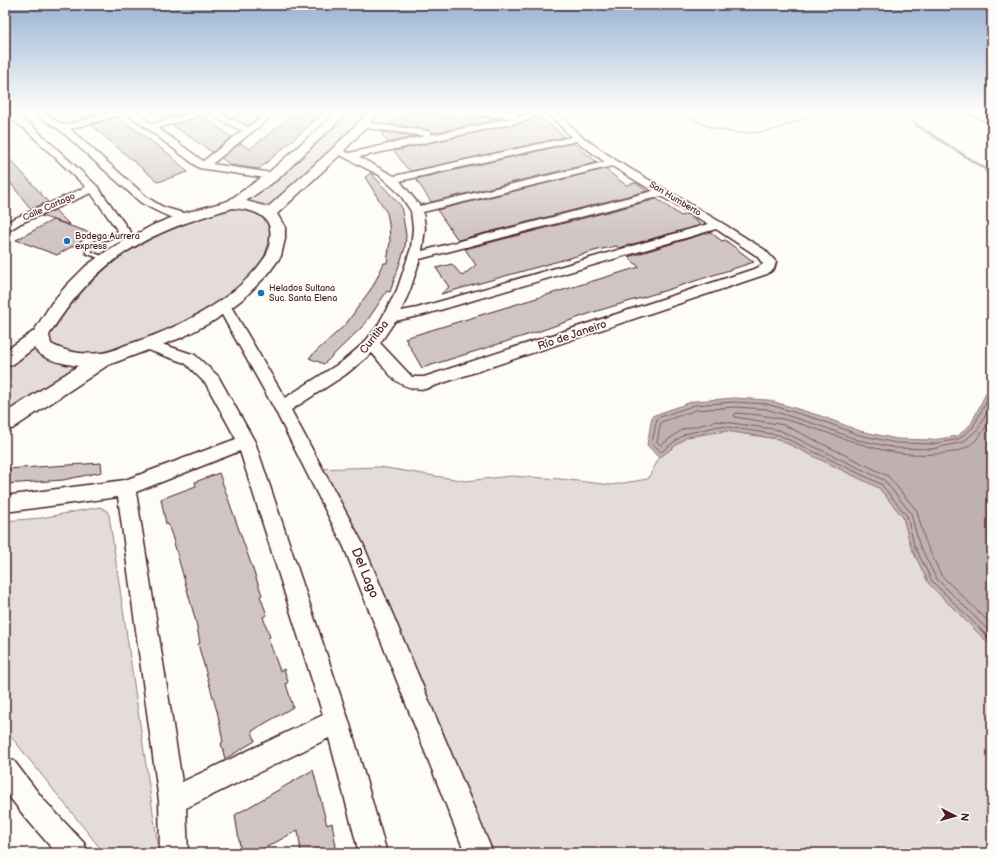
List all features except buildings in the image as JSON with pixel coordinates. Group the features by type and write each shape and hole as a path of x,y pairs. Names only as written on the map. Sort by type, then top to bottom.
{"street":[{"path":"55,152 93,188 128,236"},
{"path":"90,152 144,200 158,209 186,217"},
{"path":"184,152 203,166 273,176"},
{"path":"203,166 221,152"},
{"path":"233,204 273,176 299,152"},
{"path":"270,213 343,153 348,152"},
{"path":"393,179 515,152"},
{"name":"San Humberto","path":"598,152 613,163 718,225 761,253"},
{"path":"343,153 393,179 417,210 613,163"},
{"name":"Calle Cartago","path":"5,228 17,221 93,188"},
{"path":"414,257 663,192"},
{"path":"5,360 40,335 57,308 72,290 128,236 186,217 233,204 249,205 270,213 276,219 278,231 277,243 272,259 245,289 224,306 185,330 150,345 102,360 5,423"},
{"name":"Curitiba","path":"282,408 359,357 371,344 390,317 409,281 419,232 417,210"},
{"path":"7,214 17,221"},
{"path":"390,317 418,312 718,225"},
{"name":"Río de Janeiro","path":"371,344 406,381 425,384 762,271 769,266 770,262 761,253"},
{"name":"Del Lago","path":"224,306 282,408 353,544 473,851"},
{"path":"40,335 42,348 55,355 75,360 102,360"},
{"path":"150,345 190,358 212,380 246,442 337,721 373,853"},
{"path":"5,504 76,496 126,488 246,442"},
{"path":"126,488 172,801 174,853"},
{"path":"172,801 337,721"},
{"path":"5,770 34,808 74,853"}],"shaded area":[{"path":"333,152 270,213 272,259 224,306 125,352 5,423 5,360 57,308 131,241 233,204 299,153"},
{"path":"726,431 778,439 879,488 903,517 911,547 929,584 992,647 992,853 479,853 314,469 380,467 466,481 511,476 560,479 611,485 648,479 659,458 687,437"},
{"path":"100,507 107,511 109,515 159,853 104,853 5,729 5,521 41,518"}],"water":[{"path":"992,381 992,647 929,584 911,547 903,517 879,488 778,439 720,430 687,437 659,458 647,445 652,416 694,401 735,398 768,400 821,416 860,431 897,439 932,440 958,436 971,424"}],"waterway":[{"path":"959,152 984,168 992,179"}],"place":[{"name":"Bodega Aurrera express","path":"67,241"},
{"name":"Helados Sultana Suc. Santa Elena","path":"261,293"}]}
